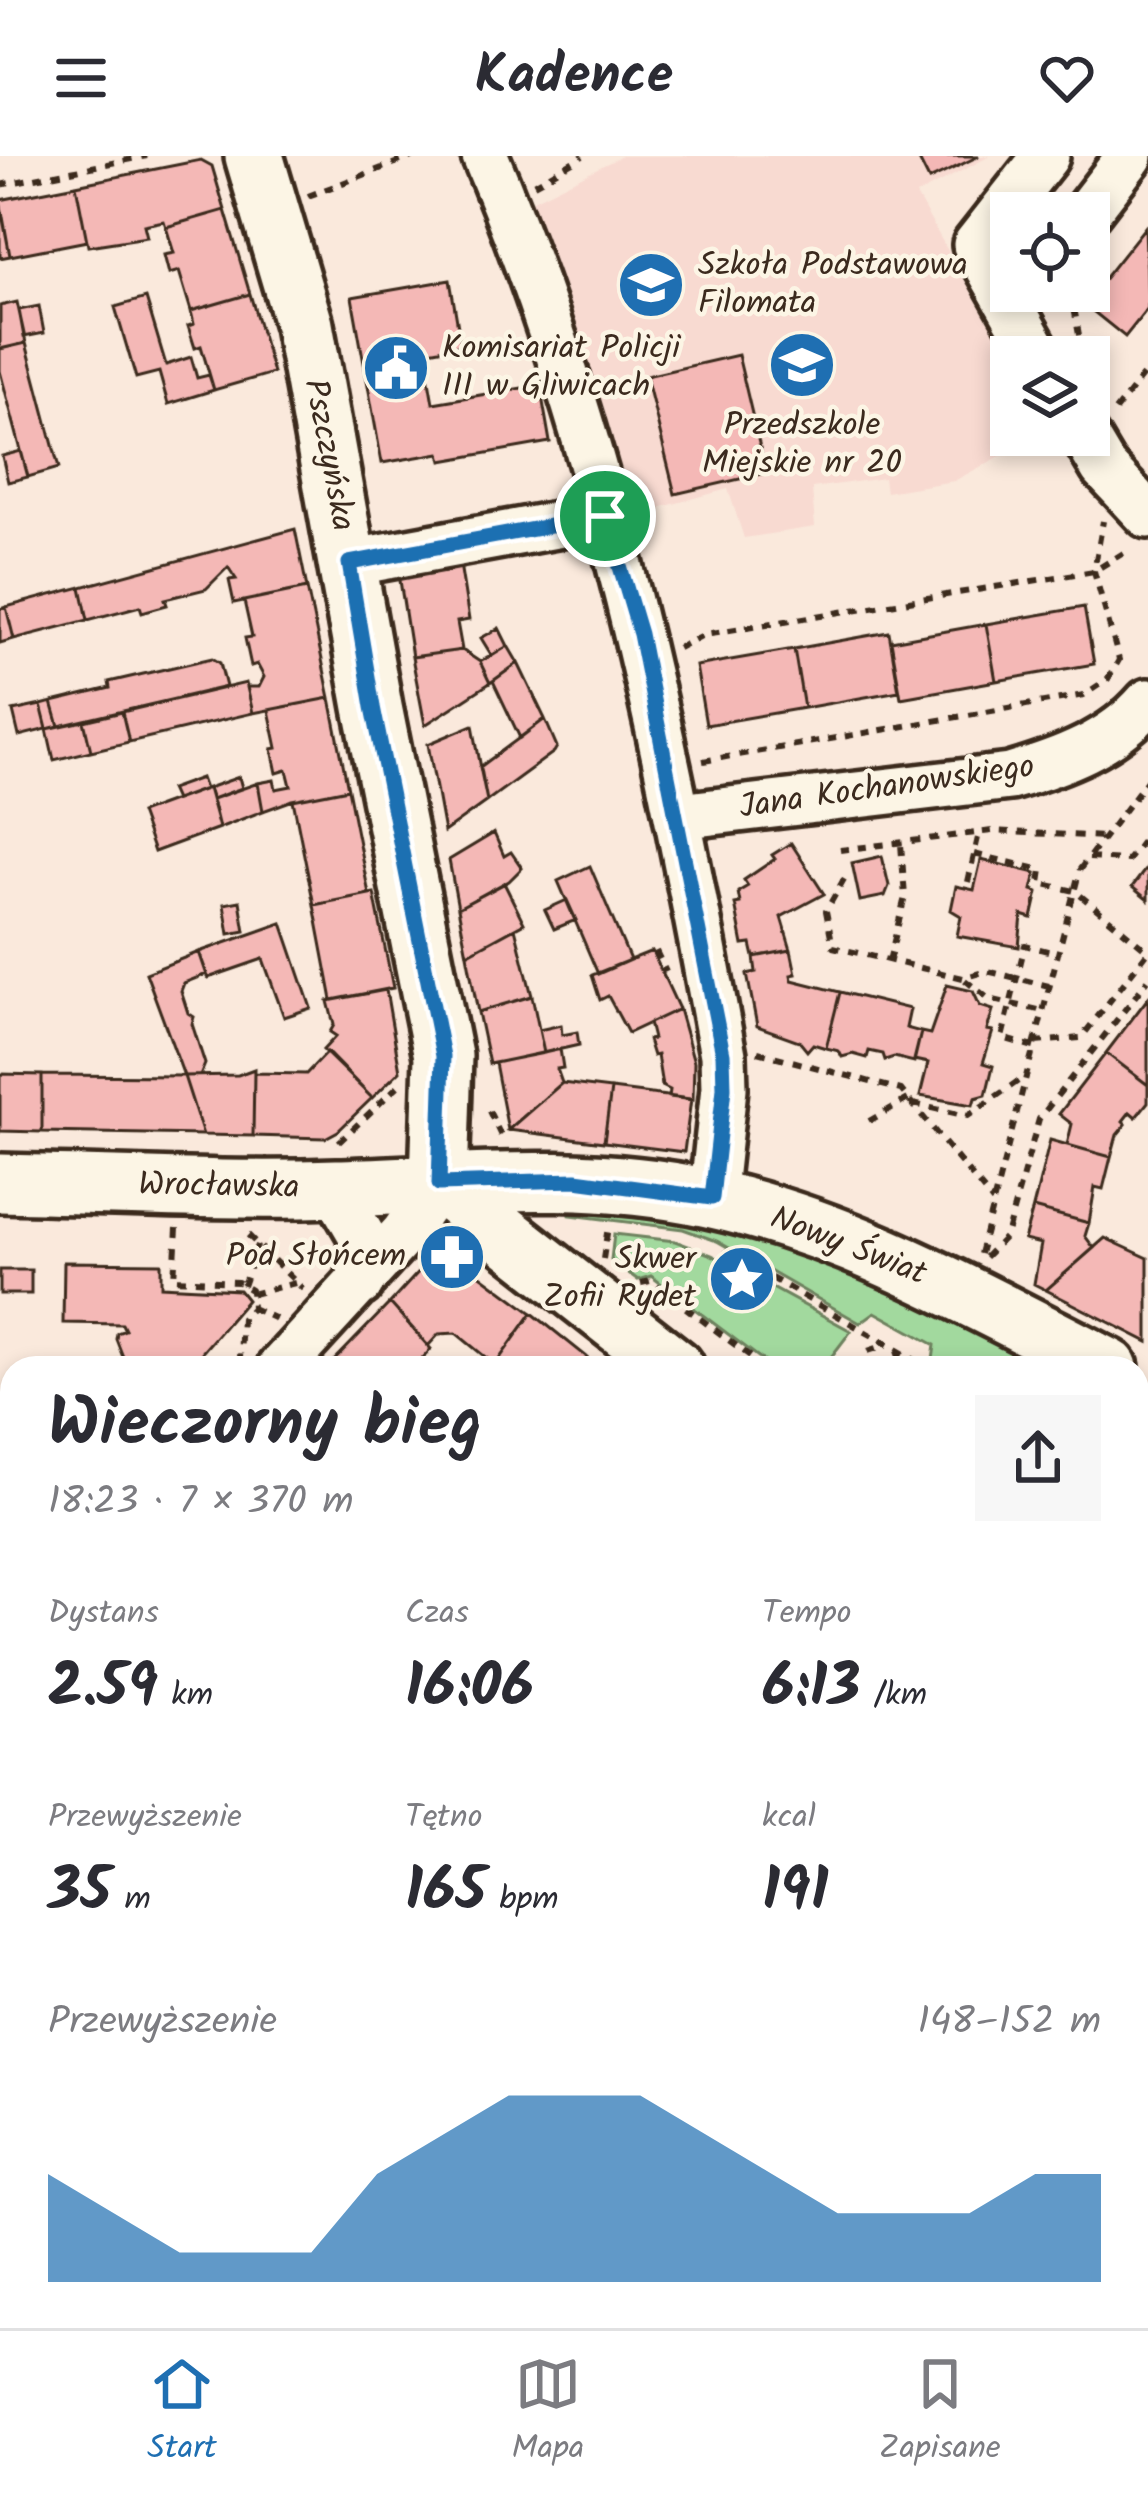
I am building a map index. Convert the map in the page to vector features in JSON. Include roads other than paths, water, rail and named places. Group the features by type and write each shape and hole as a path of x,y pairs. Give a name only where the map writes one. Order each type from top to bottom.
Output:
{"main road":[{"name":"Pszczyńska","path":"277,169 373,707 443,1056 439,1184"},
{"name":"Nowy Świat","path":"439,1184 576,1180 714,1223 862,1245 1084,1356"},
{"name":"Wrocławska","path":"0,1183 334,1188 439,1184"},
{"path":"439,1184 660,1356"}],"street":[{"path":"485,156 562,368 640,634 723,1054 714,1223"},
{"path":"1018,192 1046,156"},
{"path":"1102,192 1130,156"},
{"path":"990,227 976,245 990,263"},
{"path":"1096,456 1148,515"},
{"path":"349,563 605,516"},
{"name":"Jana Kochanowskiego","path":"679,816 1010,777 1105,740 1147,707"},
{"path":"282,1346 360,1283 439,1184"},
{"path":"334,1188 362,1236 360,1283"}],"place":[{"name":"Szkoła Podstawowa Filomata","path":"651,285"},
{"name":"Przedszkole Miejskie nr 20","path":"802,365"},
{"name":"Komisariat Policji III w Gliwicach","path":"396,368"},
{"name":"Pod Słońcem","path":"452,1257"},
{"name":"Skwer Zofii Rydet","path":"742,1279"}]}
